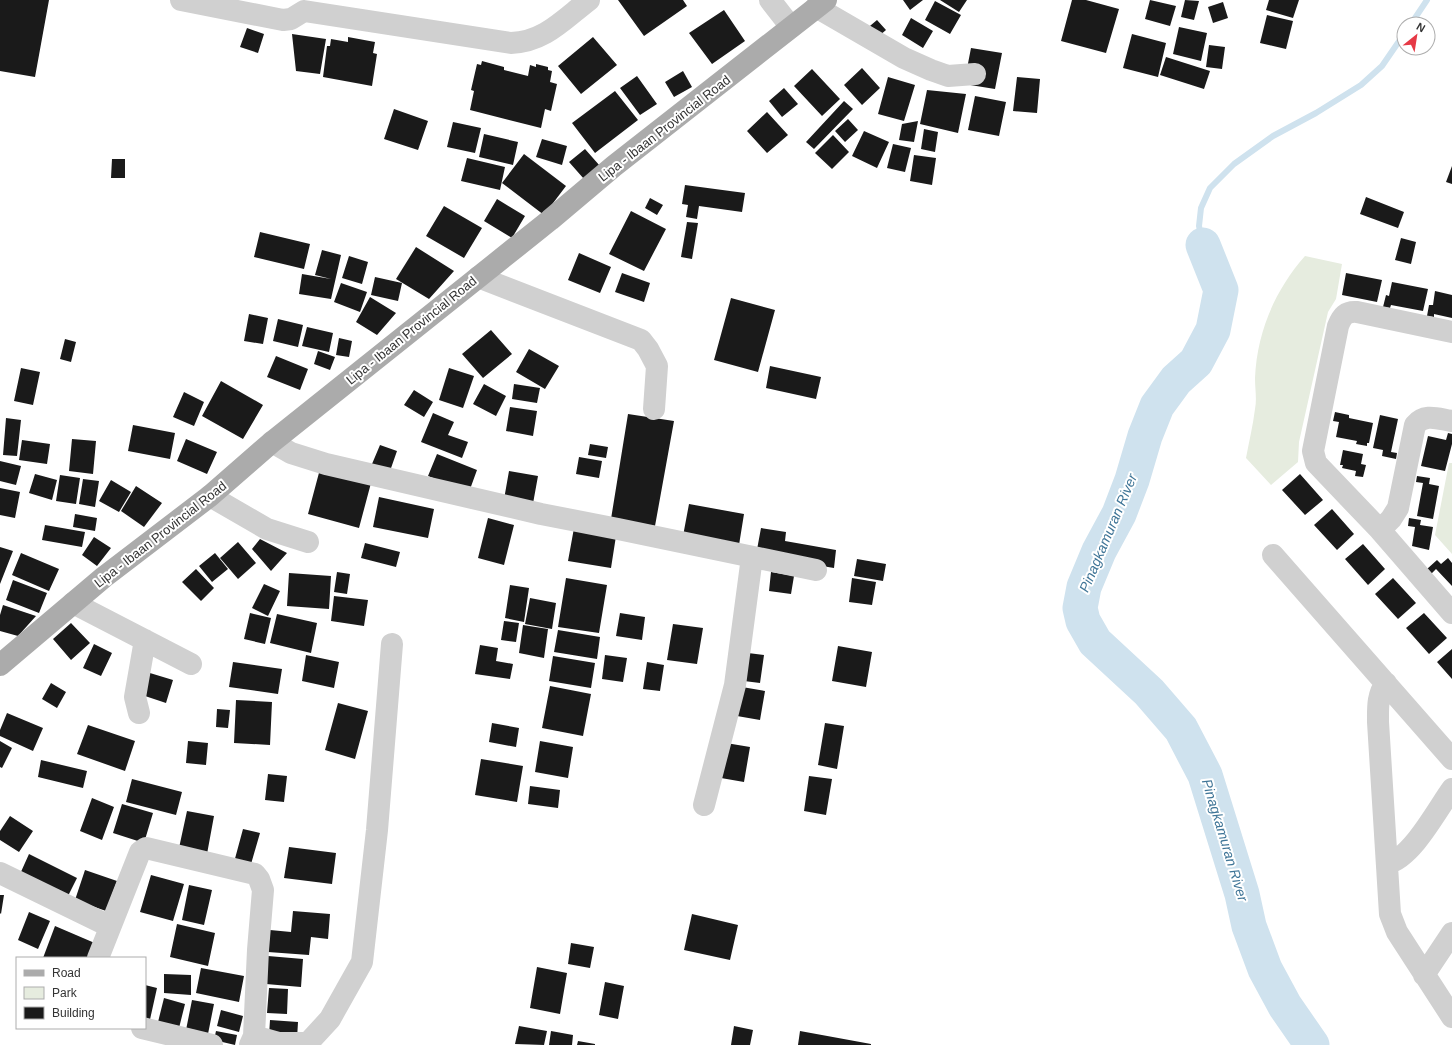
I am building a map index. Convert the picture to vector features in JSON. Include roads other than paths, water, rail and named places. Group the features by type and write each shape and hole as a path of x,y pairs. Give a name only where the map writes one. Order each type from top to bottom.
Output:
{"main road":[{"name":"Lipa - Ibaan Provincial Road","path":"0,665 73,603 210,496 272,442 821,4"}],"street":[{"path":"181,0 283,20 291,19 305,6 500,42 520,43 543,36 589,0"},
{"path":"770,0 791,28"},
{"path":"821,4 904,58 948,76 975,74"},
{"path":"478,277 641,340 648,349 657,366 654,409"},
{"path":"1452,332 1357,312 1350,311 1345,314 1338,326 1313,445 1314,457 1321,468 1380,530 1452,613"},
{"path":"1380,530 1391,519 1398,508 1414,425 1424,418 1430,417 1452,422"},
{"path":"272,442 291,453 326,464 541,514 816,570"},
{"path":"210,496 267,529 308,542"},
{"path":"1273,554 1452,759"},
{"path":"704,805 735,685 752,556"},
{"path":"73,603 191,664"},
{"path":"139,713 136,696 145,640"},
{"path":"98,957 140,852 146,848 255,874 259,879 263,890 252,1040 279,1043 308,1043 330,1019 362,962 377,830 392,644"},
{"path":"1386,683 1380,694 1378,702 1378,722 1388,862 1390,914 1392,923 1452,1017"},
{"path":"1388,862 1398,859 1409,849 1452,789"},
{"path":"0,872 110,926"},
{"path":"1424,975 1452,933"},
{"path":"146,1029 212,1045"}],"waterway":[{"path":"1416,16 1427,0"},
{"path":"1203,245 1199,226 1201,208 1210,188 1234,164 1273,136 1316,113 1361,85 1382,66 1396,46"},
{"name":"Pinagkamuran River","path":"1203,245 1221,290 1213,330 1196,362 1176,380 1157,406 1145,436 1132,480 1119,514 1099,551 1084,587 1080,608 1083,621 1095,642 1149,692 1181,729 1205,775 1242,894 1249,926 1265,969 1285,1006 1312,1045"}]}
